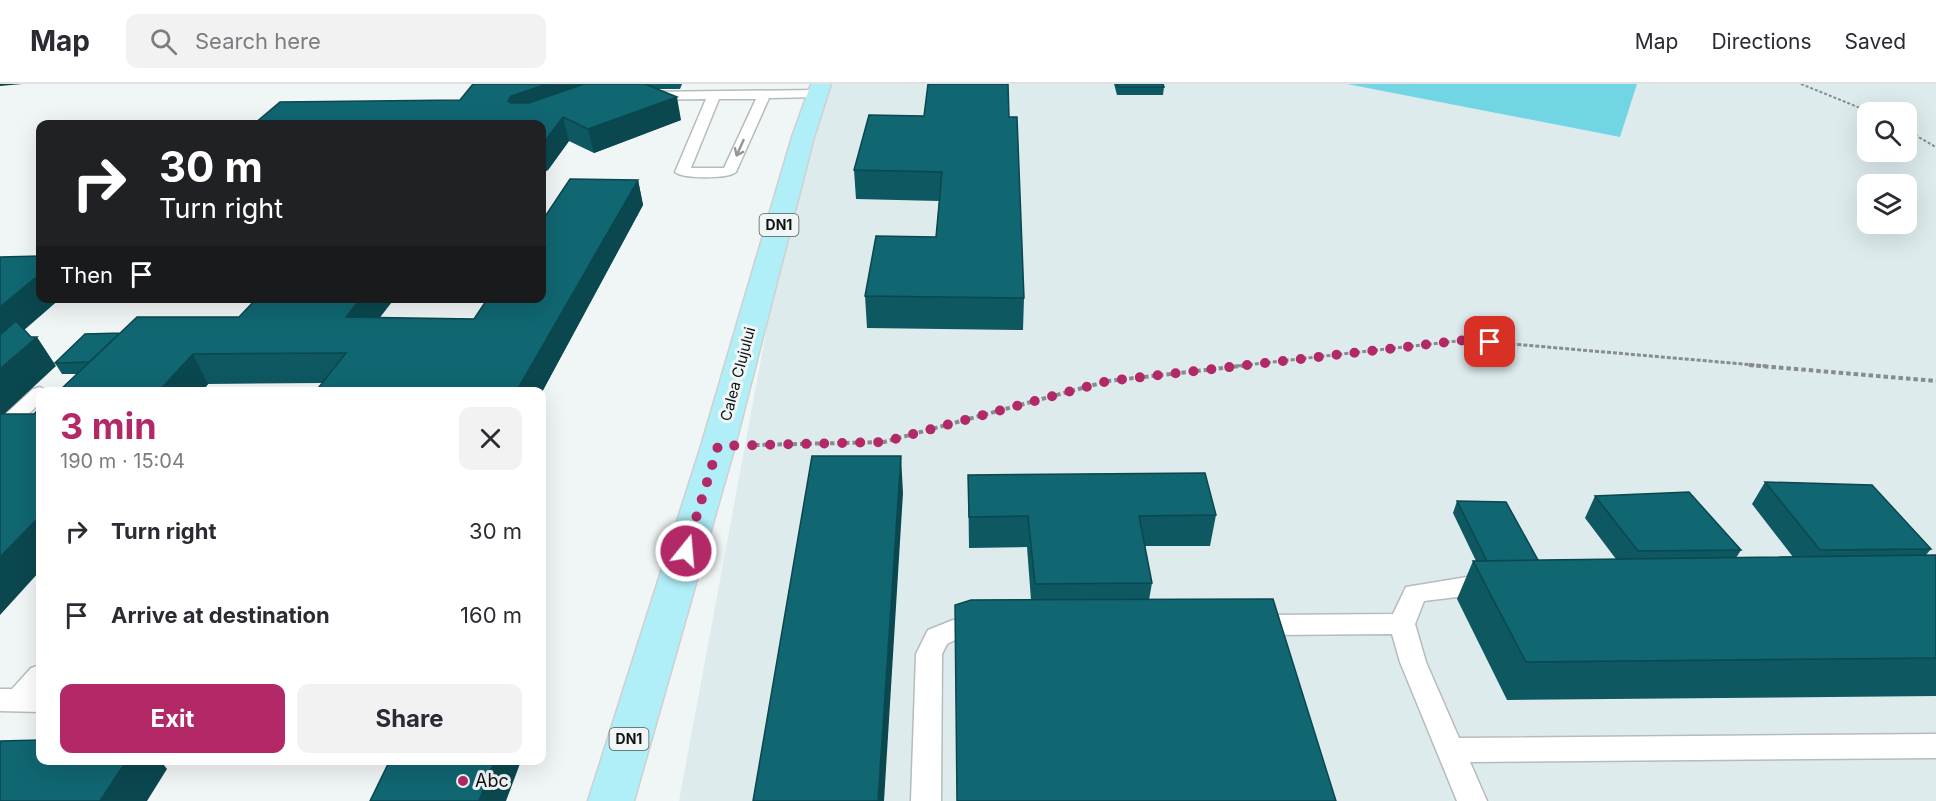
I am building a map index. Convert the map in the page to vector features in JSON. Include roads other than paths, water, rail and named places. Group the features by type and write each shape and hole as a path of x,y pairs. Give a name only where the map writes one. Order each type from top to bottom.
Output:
{"main road":[{"name":"Calea Clujului","path":"611,801 718,446 803,137 819,89"}],"lane":[{"path":"634,96 764,95 819,89"},
{"path":"714,95 682,172 729,172 764,95"},
{"path":"0,430 36,396"},
{"path":"1472,801 1413,662 1402,624 1414,593 1467,586 1514,586"},
{"path":"1234,625 1402,624"},
{"path":"926,801 929,654 937,637 953,630 971,626 1007,626"},
{"path":"20,700 36,681"},
{"path":"1450,750 1936,746"}],"place":[{"name":"Abc","path":"463,781"}]}
